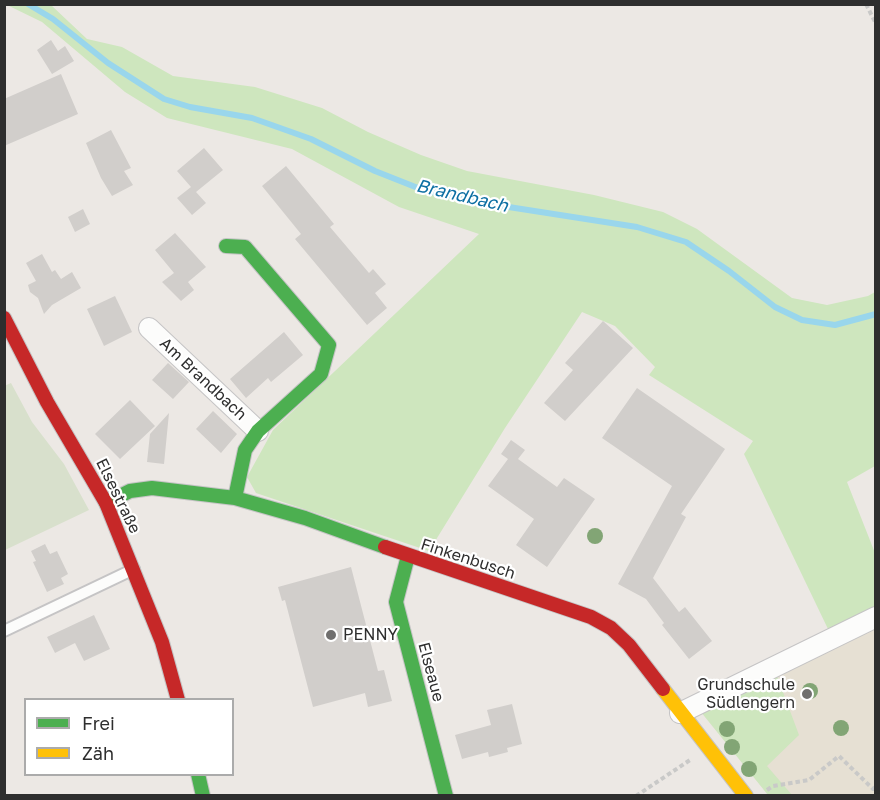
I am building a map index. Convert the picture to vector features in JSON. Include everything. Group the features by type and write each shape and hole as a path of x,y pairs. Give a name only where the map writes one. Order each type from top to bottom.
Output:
{"street":[{"name":"Am Brandbach","path":"226,246 246,247 329,345 321,374 258,431 245,450 235,498"},
{"name":"Elsestraße","path":"4,318 46,402 106,503 135,569 162,642 178,698"},
{"name":"Am Brandbach","path":"149,328 258,431"},
{"name":"Finkenbusch","path":"106,503 130,491 152,488 235,498 305,518 408,556 591,617 611,628 629,645 708,748 753,794"},
{"name":"Elseaue","path":"408,556 396,602 446,795"},
{"path":"680,713 876,617"},
{"path":"198,776 203,795"}],"lane":[{"path":"4,631 135,569"}],"path":[{"path":"866,4 876,24"},
{"path":"636,795 708,748"},
{"path":"753,794 773,786 809,780 839,756 873,789 876,786"}],"shaded area":[{"name":"Grundschule Südlengern","path":"875,628 875,795 768,795 701,712"}],"green space":[{"path":"5,4 51,5 87,39 122,47 173,76 255,87 322,108 368,132 421,155 467,171 594,195 663,212 697,229 792,298 827,305 868,296 875,292 875,466 847,482 875,553 875,608 828,629 744,454 753,441 649,375 655,367 615,326 582,312 505,428 429,551 256,493 247,477 273,430 479,234 399,207 292,149 167,118 125,92 42,22"},
{"path":"11,383 32,422 64,464 89,510 5,550 4,386"},
{"path":"777,676 799,735 767,766 792,795 768,795 701,712"}],"building":[{"path":"51,40 58,51 65,46 74,61 52,74 37,50"},
{"path":"61,74 78,114 4,146 4,99"},
{"path":"111,130 131,168 124,171 133,185 112,196 101,178 86,143"},
{"path":"204,148 223,170 196,192 206,203 192,215 177,198 191,187 177,171"},
{"path":"286,166 334,224 330,227 369,273 373,269 386,284 375,293 387,308 367,325 295,239 301,234 262,186"},
{"path":"83,209 90,224 75,232 68,217"},
{"path":"175,233 206,267 188,282 194,290 181,301 162,282 174,273 155,250"},
{"path":"42,254 52,272 55,270 61,279 72,272 81,288 52,305 44,314 38,298 30,292 28,285 36,281 26,263"},
{"path":"115,296 132,332 104,346 87,309"},
{"path":"603,321 633,348 565,421 544,403 573,370 565,363"},
{"path":"284,332 303,355 271,382 268,378 246,398 230,379"},
{"path":"168,363 189,382 173,399 152,380"},
{"path":"637,388 725,449 681,514 686,517 653,578 679,612 685,607 712,641 689,659 662,625 664,623 646,599 618,584 672,486 602,438"},
{"path":"130,400 155,426 120,459 95,434"},
{"path":"213,411 237,434 221,453 196,429"},
{"path":"169,413 164,464 147,462 150,434"},
{"path":"511,440 525,450 518,459 557,487 564,478 595,499 547,567 516,545 534,519 488,486 508,459 501,454"},
{"path":"45,544 50,554 57,551 68,574 61,578 64,584 47,592 33,562 36,561 31,551"},
{"name":"PENNY","path":"351,567 378,671 384,670 392,701 368,707 365,693 313,707 285,600 282,601 278,587"},
{"path":"94,615 110,649 84,661 75,643 55,653 47,637"},
{"path":"512,704 522,744 507,748 508,752 489,757 488,752 462,759 455,735 491,725 487,710"}],"waterway":[{"name":"Brandbach","path":"28,4 53,19 108,63 164,99 190,107 252,118 311,139 375,171 423,190 483,203 637,227 686,242 729,271 775,307 802,320 835,325 876,314"}],"traffic: fast":[{"path":"226,246 245,247 329,345 321,374 258,431 245,450 235,498"},
{"path":"106,503 130,491 152,488 235,498 305,518 385,547"},
{"path":"408,556 396,602 446,796"},
{"path":"198,776 203,796"}],"traffic: slow":[{"path":"663,689 746,796"}],"traffic: jam":[{"path":"4,318 47,402 106,503 162,642 177,698"},
{"path":"385,547 591,617 611,628 629,645 663,689"}],"place":[{"name":"PENNY","path":"331,635"},
{"name":"Grundschule Südlengern","path":"807,694"}]}
